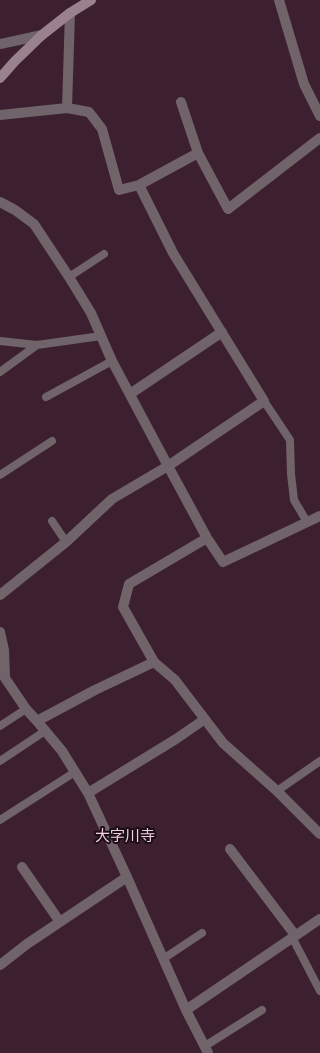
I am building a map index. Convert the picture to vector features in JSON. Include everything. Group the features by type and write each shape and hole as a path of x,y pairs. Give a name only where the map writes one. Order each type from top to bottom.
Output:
{"main road":[{"path":"0,78 42,35 70,13 91,0"}],"street":[{"path":"280,0 304,84 318,106 320,116"},
{"path":"67,108 70,13"},
{"path":"0,44 42,35"},
{"path":"181,102 198,153 228,209 320,138"},
{"path":"0,115 67,108 89,112 102,129 119,190 139,185 198,153"},
{"path":"0,595 66,542 112,499 168,466 264,400 174,253 139,185"},
{"path":"0,202 15,210 34,224 69,277 91,313 112,361 168,466 207,538 223,562 320,516"},
{"path":"130,394 222,332"},
{"path":"207,538 129,584 123,607 154,662 175,680 229,749 318,829"},
{"path":"0,632 4,650 4,678 26,709 62,751 88,793 186,1010 206,1050"},
{"path":"37,721 95,690 154,662"},
{"path":"88,793 176,739 205,719"},
{"path":"230,849 293,936"},
{"path":"22,867 60,922"},
{"path":"0,965 27,944 127,877"},
{"path":"186,1010 320,919"}],"lane":[{"path":"69,277 104,254"},
{"path":"0,341 37,345 101,336"},
{"path":"0,372 37,345"},
{"path":"46,397 112,361"},
{"path":"264,400 290,440 291,474 294,500 307,522"},
{"path":"0,475 52,441"},
{"path":"52,521 66,542"},
{"path":"0,726 26,709"},
{"path":"0,761 45,731"},
{"path":"277,791 320,761"},
{"path":"0,820 75,772"},
{"path":"163,959 202,933"},
{"path":"293,936 320,991"},
{"path":"206,1050 262,1010"}],"district":[{"name":"大字川寺","path":"125,837"}]}
